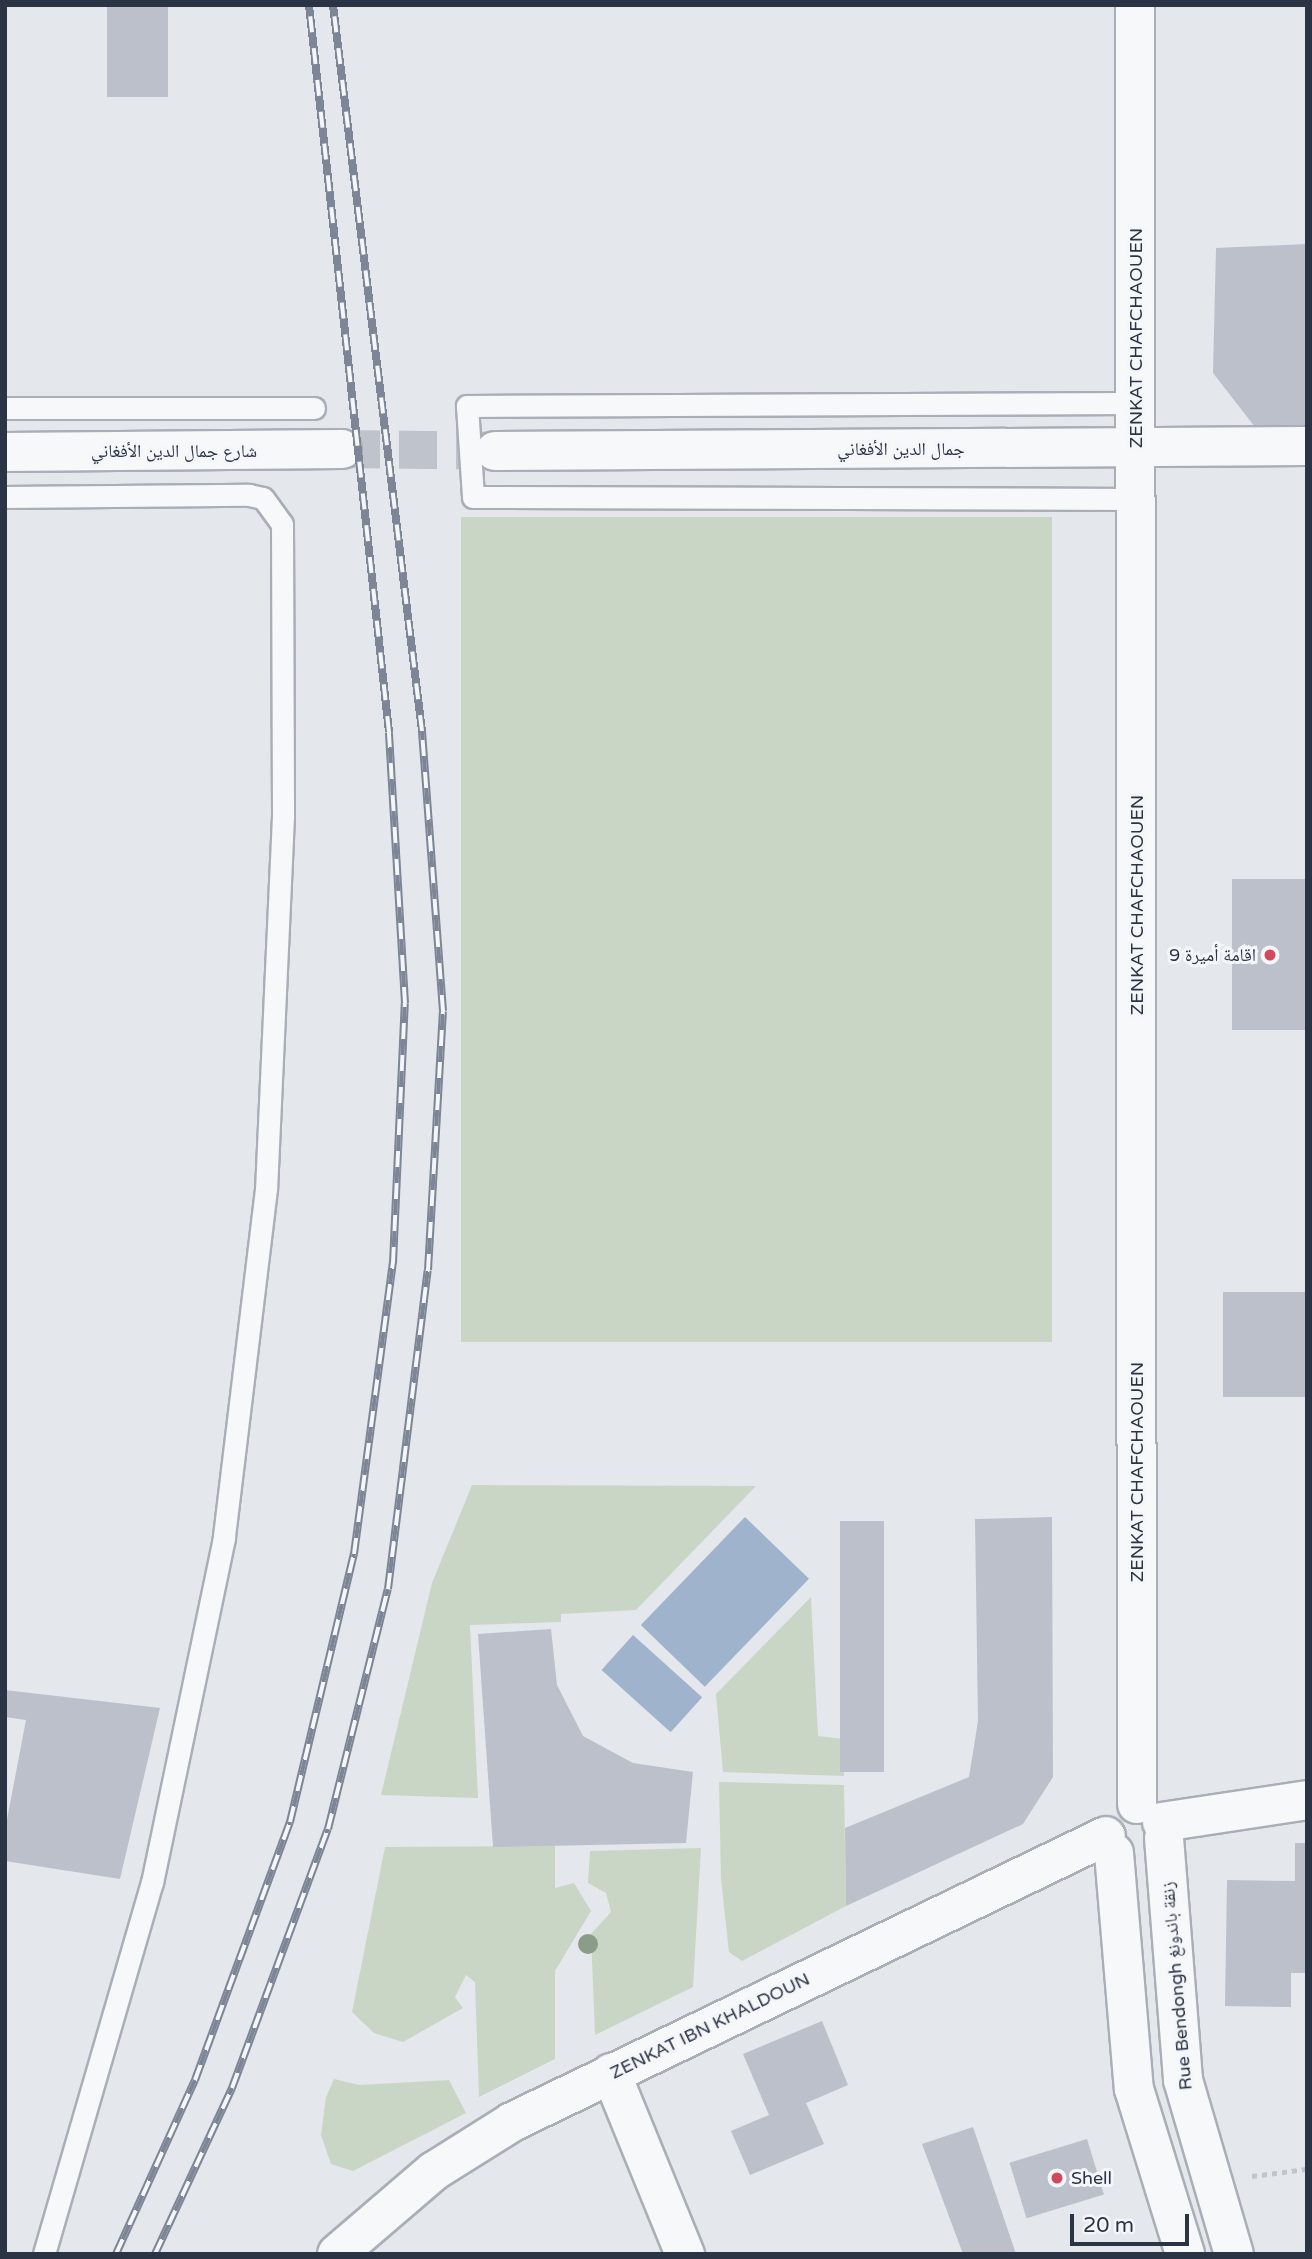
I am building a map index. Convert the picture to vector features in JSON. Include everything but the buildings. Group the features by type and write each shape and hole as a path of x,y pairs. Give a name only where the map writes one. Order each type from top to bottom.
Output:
{"street":[{"name":"ZENKAT CHAFCHAOUEN","path":"1135,5 1136,448 1154,1821"},
{"name":"جمال الدين الأفغاني","path":"495,451 1307,446"},
{"name":"شارع جمال الدين الأفغاني","path":"5,452 342,449"},
{"name":"ZENKAT IBN KHALDOUN","path":"337,2254 434,2171 512,2122 611,2073 1110,1845 1112,1817 1154,1821 1307,1800"},
{"path":"1110,1845 1139,1863 1156,1854 1154,1821"},
{"name":"Rue Bendongh زنقة باندونغ","path":"1154,1821 1183,2080 1209,2182 1234,2254"},
{"path":"1110,1845 1133,2089 1185,2254"},
{"path":"611,2073 685,2254"}],"lane":[{"path":"1136,403 467,406 473,497 1138,499"},
{"path":"5,408 314,408"},
{"path":"5,496 248,495 263,498 282,524 283,816 266,1189 224,1538 152,1882 44,2254"}],"path":[{"path":"1209,2182 1307,2169"}],"green space":[{"path":"461,517 1052,517 1052,1342 461,1342"},
{"path":"472,1485 756,1486 636,1610 561,1614 561,1622 470,1625 478,1798 381,1795 432,1583"},
{"path":"811,1597 818,1736 844,1739 844,1776 723,1772 716,1694"},
{"path":"719,1782 844,1785 846,1906 742,1961 729,1952 721,1879"},
{"path":"555,1846 555,1888 574,1883 591,1911 555,1971 555,2059 479,2097 475,1982 466,1975 455,1997 463,2008 403,2042 374,2033 352,2012 385,1847"},
{"path":"701,1848 693,1987 595,2035 591,1934 611,1912 606,1893 588,1883 590,1851"},
{"path":"334,2079 359,2085 449,2080 466,2113 353,2171 331,2164 321,2135 326,2097"}],"water":[{"path":"745,1517 809,1579 705,1687 641,1625"},
{"path":"633,1635 702,1697 671,1732 602,1670"}],"tunnel":[{"path":"342,449 495,451"}],"railway":[{"path":"116,2254 195,2080 290,1822 354,1554 393,1263 405,1003 389,732 309,5"},
{"path":"155,2254 232,2088 328,1829 388,1589 428,1270 443,1011 422,731 333,5"}],"place":[{"name":"اقامة أميرة 9","path":"1270,955"},
{"name":"Shell","path":"1057,2178"}]}
